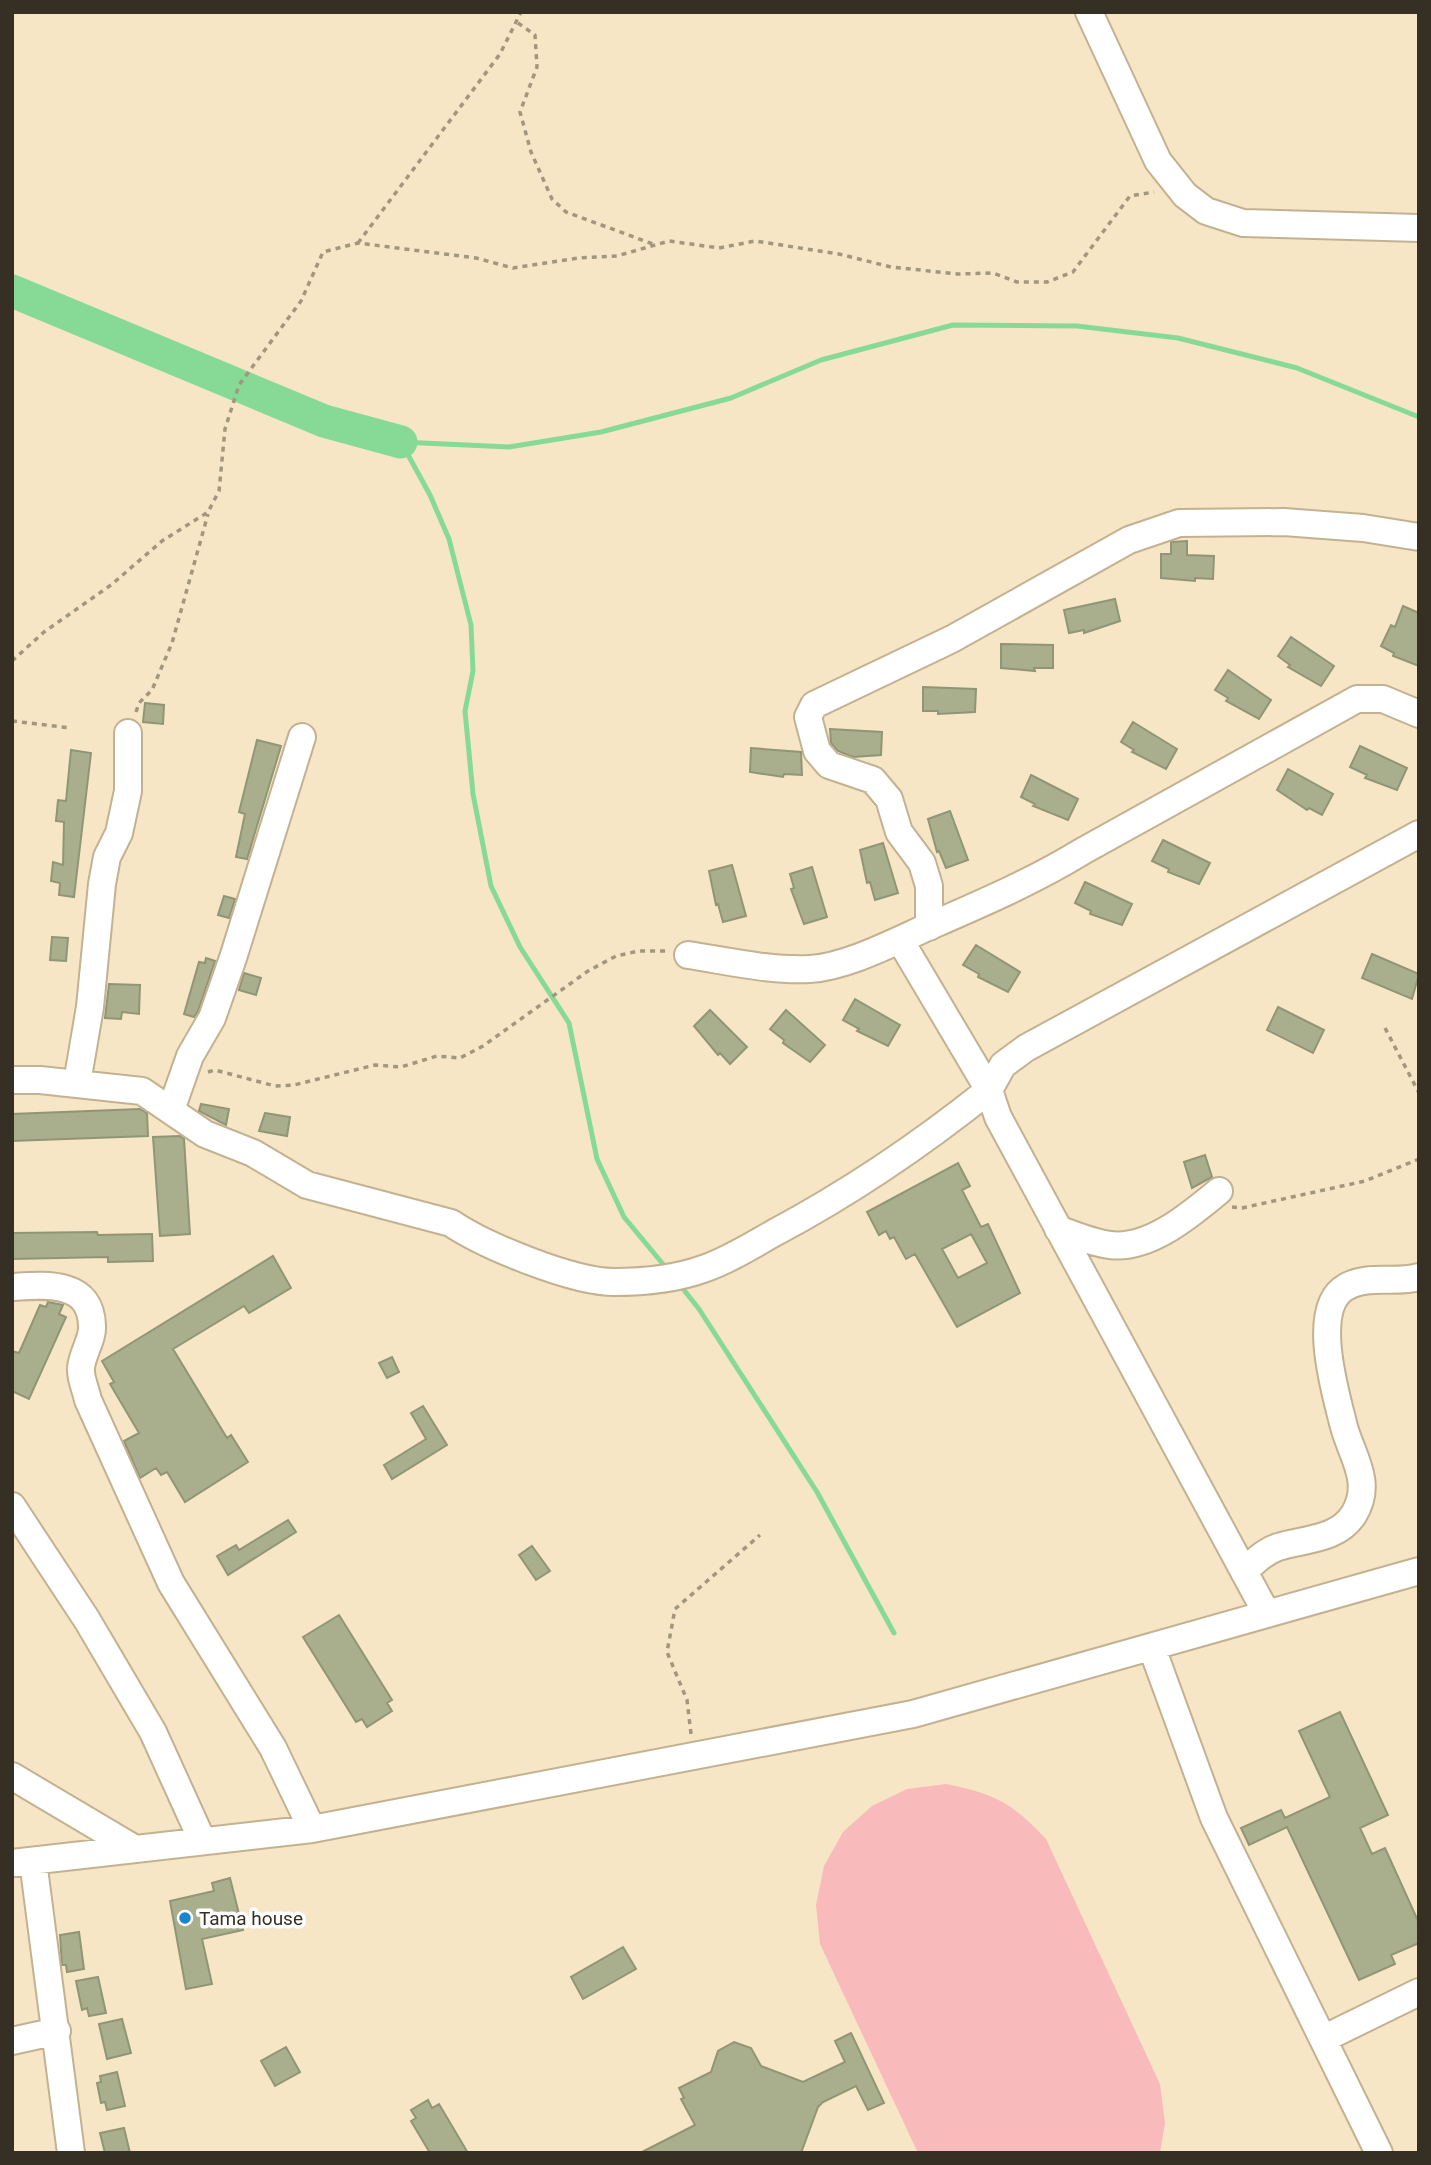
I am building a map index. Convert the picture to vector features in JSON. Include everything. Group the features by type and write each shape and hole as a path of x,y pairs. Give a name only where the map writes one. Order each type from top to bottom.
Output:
{"street":[{"path":"1089,12 1146,139 1172,181 1206,211 1243,223 1419,228"},
{"path":"929,927 929,886 919,856 900,832 883,788 873,780 829,765 817,751 808,717 814,705 952,639 1129,540 1179,523 1283,522 1363,528 1419,537"},
{"path":"688,955 779,969 813,969 900,940 1041,878 1083,851 1357,699 1383,699 1419,714"},
{"path":"77,1083 90,1007 102,884 107,857 119,833 128,791 128,733"},
{"path":"175,1098 190,1056 212,1018 302,737"},
{"path":"12,1080 77,1083 175,1098 205,1134 253,1153 307,1185 451,1223 471,1237 507,1253 610,1282 673,1276 703,1269 734,1255 827,1205 913,1151 989,1090 1003,1065 1026,1048 1419,834"},
{"path":"900,940 989,1090 998,1117 1267,1614"},
{"path":"1058,1229 1107,1245 1127,1246 1141,1242 1210,1198"},
{"path":"1244,1572 1259,1556 1278,1547 1315,1539 1337,1530 1353,1515 1362,1496 1361,1471 1343,1425 1326,1320 1332,1301 1344,1288 1358,1282 1407,1281 1419,1277"},
{"path":"12,1287 62,1286 79,1293 90,1310 93,1328 81,1369 88,1400 127,1492 172,1583 273,1748 312,1829"},
{"path":"12,1506 87,1620 153,1732 202,1840"},
{"path":"71,2153 57,2031 22,1862 312,1829 913,1714 1419,1571"},
{"path":"1152,1648 1213,1818 1379,2153"},
{"path":"12,1776 135,1849"},
{"path":"1322,2039 1419,1992"},
{"path":"12,2041 57,2031"}],"path":[{"path":"358,243 500,54 518,23 521,12"},
{"path":"518,23 534,35 537,67 520,112 522,126 551,199 566,212 653,244"},
{"path":"128,733 139,703 152,690 172,643 208,512 219,491 225,429 239,385 300,301 323,252 358,243 476,258 513,268 579,258 617,256 669,241 719,248 755,241 839,254 891,267 958,274 993,272 1017,282 1047,282 1073,272 1130,196 1160,190 1185,195"},
{"path":"12,661 44,632 111,585 162,541 208,512"},
{"path":"12,720 71,728"},
{"path":"175,1098 215,1070 275,1086 294,1085 374,1065 401,1067 437,1056 460,1058 483,1046 588,971 616,956 639,951 688,955"},
{"path":"1385,1028 1419,1093"},
{"path":"1210,1198 1242,1208 1365,1181 1419,1159"},
{"path":"693,1754 687,1700 667,1652 675,1609 760,1535"}],"shaded area":[{"path":"946,1784 1001,1801 1046,1839 1160,2084 1165,2123 1160,2153 918,2153 820,1944 816,1905 824,1866 843,1832 872,1806 907,1789"}],"building":[{"path":"1187,541 1187,555 1214,556 1213,579 1195,578 1195,581 1161,578 1161,554 1171,554 1171,542"},
{"path":"1115,599 1120,621 1084,633 1084,630 1069,633 1064,610"},
{"path":"1403,606 1419,613 1419,666 1393,656 1394,653 1381,646 1391,625 1395,627"},
{"path":"1291,637 1334,666 1321,686 1288,667 1290,665 1278,656"},
{"path":"1001,644 1053,645 1053,668 1034,668 1035,671 1001,668"},
{"path":"1228,670 1271,700 1259,719 1226,701 1228,698 1215,690"},
{"path":"923,687 976,689 975,712 938,714 938,711 923,711"},
{"path":"145,703 164,705 163,724 143,722"},
{"path":"1133,722 1177,749 1166,769 1132,752 1134,750 1121,742"},
{"path":"830,729 882,732 881,755 853,757 838,751 831,743"},
{"path":"257,740 281,746 247,859 236,857 245,814 239,812"},
{"path":"1360,746 1407,768 1397,790 1365,778 1367,775 1350,767"},
{"path":"751,748 801,752 802,775 784,774 783,777 750,772"},
{"path":"71,750 91,753 74,897 59,895 60,883 51,881 53,862 63,865 64,822 56,821 58,800 66,801"},
{"path":"1288,769 1333,794 1322,815 1309,808 1307,810 1277,790"},
{"path":"1031,775 1078,799 1068,820 1033,806 1035,804 1021,797"},
{"path":"950,811 968,860 946,868 939,851 937,852 928,819"},
{"path":"1163,840 1210,863 1199,884 1168,872 1169,869 1152,861"},
{"path":"883,843 898,893 875,900 870,882 867,883 860,850"},
{"path":"732,865 746,916 723,922 718,904 716,905 709,871"},
{"path":"812,867 827,917 804,924 791,889 794,888 790,874"},
{"path":"1085,882 1132,904 1122,925 1090,914 1091,911 1075,903"},
{"path":"224,896 235,899 229,918 218,915"},
{"path":"52,937 68,938 66,961 50,960"},
{"path":"976,945 1020,972 1008,992 978,977 979,974 963,965"},
{"path":"1372,954 1419,974 1412,999 1362,978"},
{"path":"206,958 215,961 194,1017 184,1014 199,962 205,963"},
{"path":"244,973 261,978 256,995 239,990"},
{"path":"109,984 140,985 139,1014 122,1012 121,1019 105,1018"},
{"path":"855,999 900,1025 888,1046 857,1031 859,1029 843,1020"},
{"path":"1278,1007 1324,1030 1313,1053 1267,1030"},
{"path":"710,1010 747,1047 730,1064 720,1053 718,1055 694,1026"},
{"path":"786,1010 825,1045 810,1062 783,1043 784,1040 770,1029"},
{"path":"201,1104 229,1109 226,1125 199,1111"},
{"path":"140,1109 147,1113 148,1136 12,1141 12,1114"},
{"path":"265,1113 290,1117 287,1136 259,1131"},
{"path":"180,1136 184,1139 190,1234 160,1236 153,1137"},
{"path":"1205,1155 1212,1177 1192,1188 1184,1162"},
{"path":"958,1163 970,1186 962,1190 981,1227 988,1224 1020,1293 957,1327 915,1254 906,1259 894,1237 890,1239 886,1231 879,1235 867,1212","holes":["971,1234 987,1263 958,1278 942,1249"]},
{"path":"97,1232 98,1235 152,1234 153,1261 108,1262 108,1257 12,1259 12,1233"},
{"path":"273,1256 291,1288 249,1313 244,1306 173,1349 227,1438 231,1435 248,1462 185,1502 167,1472 161,1475 156,1468 140,1478 124,1441 139,1433 110,1384 114,1382 102,1361"},
{"path":"48,1302 63,1305 59,1314 66,1317 29,1399 12,1391 12,1351 19,1353 40,1305 46,1307"},
{"path":"392,1357 399,1372 387,1378 379,1363"},
{"path":"423,1406 447,1445 392,1479 384,1465 426,1439 411,1413"},
{"path":"288,1520 296,1532 228,1575 217,1556 236,1545 239,1550"},
{"path":"532,1546 550,1571 536,1580 519,1555"},
{"path":"339,1615 392,1700 387,1703 392,1711 367,1727 362,1719 356,1722 303,1637"},
{"path":"1340,1712 1388,1815 1360,1828 1372,1854 1385,1848 1419,1923 1419,1943 1391,1955 1395,1964 1359,1980 1287,1827 1249,1845 1241,1828 1281,1810 1285,1818 1330,1797 1299,1731"},
{"path":"230,1878 243,1930 202,1939 212,1984 186,1989 170,1901 214,1891 212,1883"},
{"path":"79,1932 84,1969 67,1972 66,1965 62,1965 60,1935"},
{"path":"623,1947 636,1969 583,1999 571,1977"},
{"path":"98,1977 106,2013 89,2016 87,2008 82,2010 76,1981"},
{"path":"122,2019 131,2053 107,2059 99,2024"},
{"path":"851,2033 884,2103 868,2110 856,2086 823,2102 818,2107 801,2153 640,2153 695,2125 681,2099 684,2098 679,2088 711,2072 718,2051 734,2042 751,2048 761,2066 803,2082 845,2062 835,2041"},
{"path":"286,2047 300,2072 275,2086 261,2061"},
{"path":"117,2072 125,2106 107,2110 105,2102 101,2103 97,2083 101,2082 100,2076"},
{"path":"428,2100 432,2108 439,2104 468,2153 430,2153 411,2121 416,2118 411,2110"},
{"path":"124,2128 130,2153 105,2153 100,2133"}],"waterway":[{"path":"12,291 324,421 401,442"},
{"path":"401,442 509,447 601,432 731,398 821,360 953,325 1077,326 1178,338 1297,368 1419,417"},
{"path":"401,442 430,495 449,539 471,625 473,671 465,711 473,794 491,886 520,947 569,1023 597,1159 624,1217 667,1269"},
{"path":"680,1285 699,1309 817,1492 894,1633"}],"place":[{"name":"Tama house","path":"185,1918"}]}
